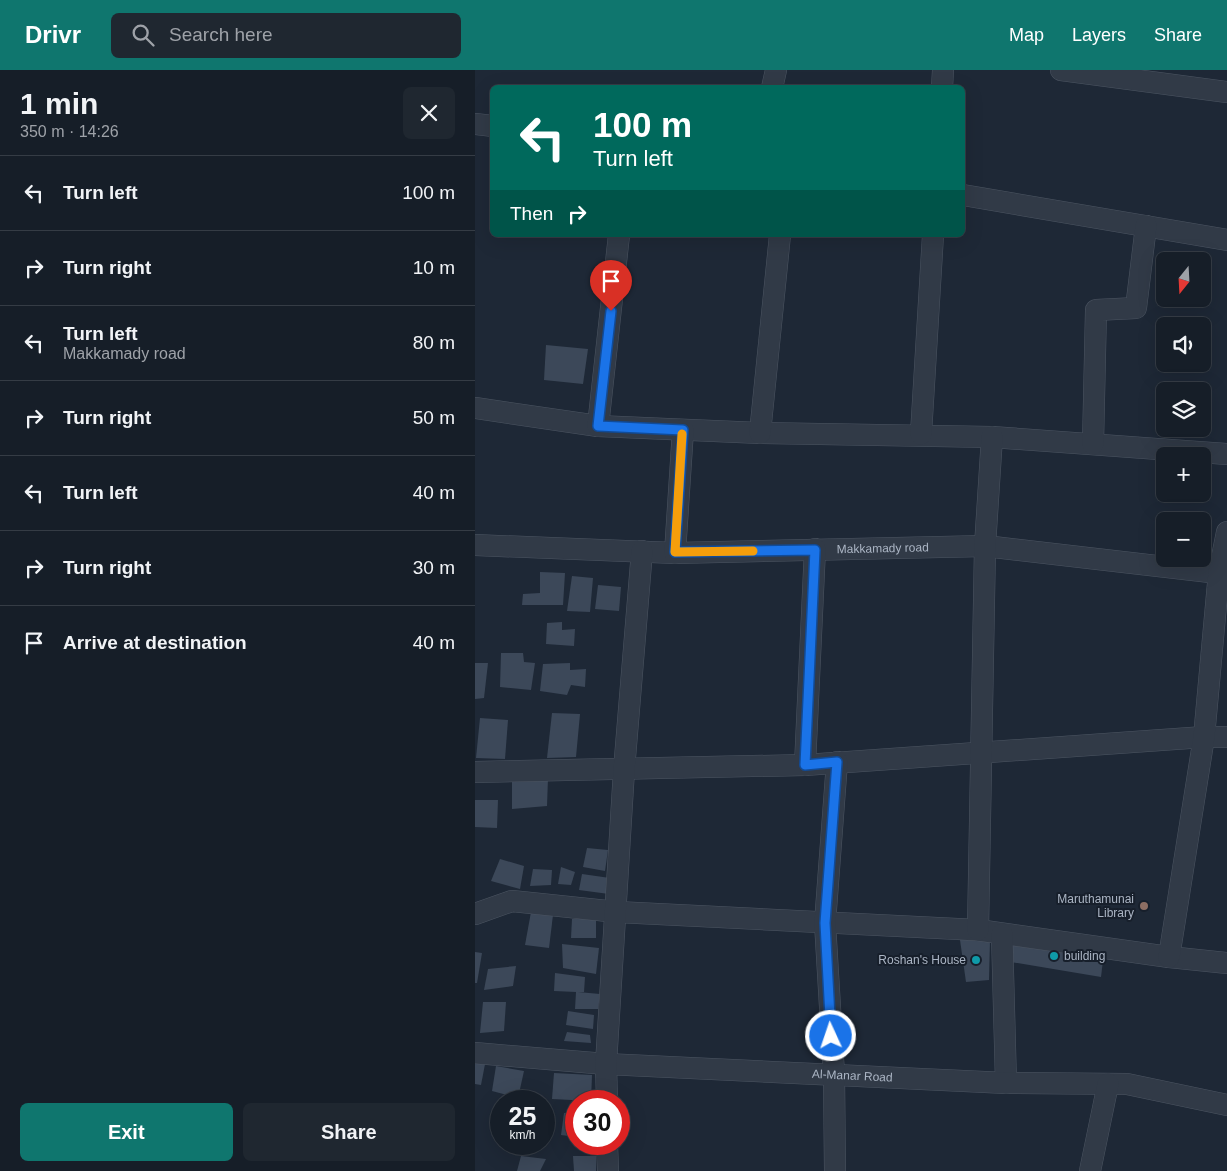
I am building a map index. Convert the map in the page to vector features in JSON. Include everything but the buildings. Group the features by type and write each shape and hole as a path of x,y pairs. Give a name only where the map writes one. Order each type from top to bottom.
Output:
{"street":[{"path":"773,85 776,70"},
{"path":"942,85 943,70"},
{"path":"1061,70 1227,92"},
{"path":"475,124 490,126"},
{"path":"965,195 1227,240"},
{"path":"1093,444 1096,310 1137,308 1146,226"},
{"path":"598,426 619,237"},
{"path":"760,433 780,237"},
{"path":"921,434 933,237"},
{"path":"475,408 598,426 760,433 921,434 992,437 1227,454"},
{"path":"675,552 683,430"},
{"path":"978,930 985,546 992,437"},
{"path":"1169,957 1204,737 1227,532"},
{"name":"Makkamady road","path":"475,544 675,552 985,546 1223,573"},
{"path":"805,765 815,550"},
{"path":"607,1090 606,1064 625,770 642,551"},
{"path":"475,772 805,765 1204,737 1227,737"},
{"path":"835,1171 834,1074 825,923 837,762"},
{"path":"475,914 511,901 617,912 978,930 1169,957 1227,963"},
{"path":"1002,934 1006,1083"},
{"name":"Al-Manar Road","path":"475,1053 606,1064 1006,1083 1127,1084 1227,1105"},
{"path":"1090,1171 1108,1084"},
{"path":"607,1155 607,1171"}],"slow traffic":[{"path":"682,434 675,552 753,551"}],"place":[{"name":"Maruthamunai Library","path":"1144,906"},
{"name":"building","path":"1054,956"},
{"name":"Roshan's House","path":"976,960"}],"route":[{"path":"611,311 598,426 683,430 675,552 815,550 805,765 837,762 825,923 831,1036"}]}
